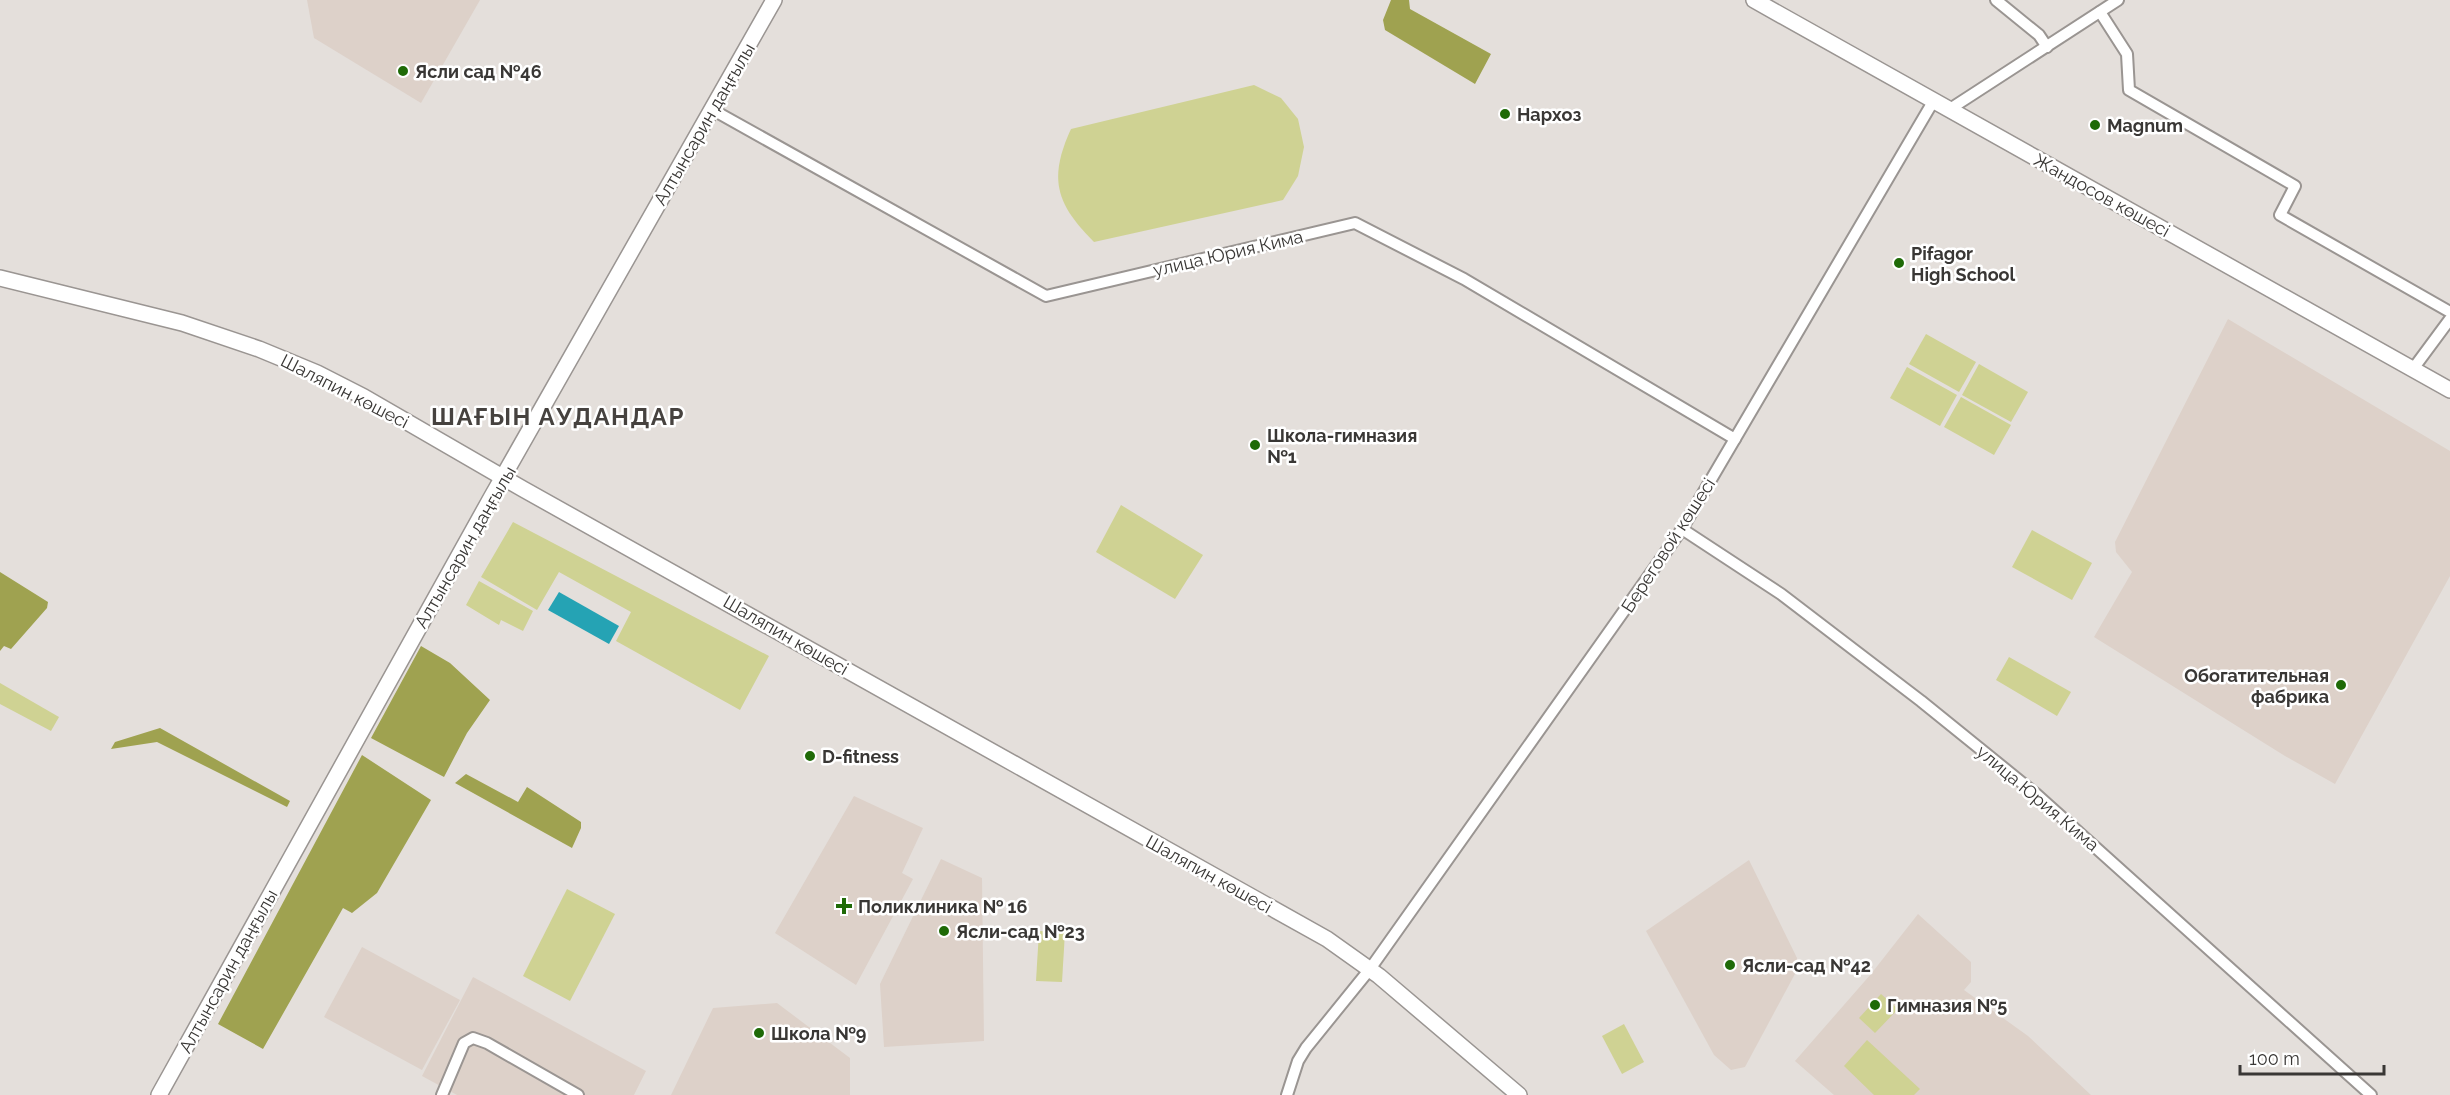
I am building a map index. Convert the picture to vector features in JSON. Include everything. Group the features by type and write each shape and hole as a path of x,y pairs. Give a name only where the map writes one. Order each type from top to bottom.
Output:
{"main road":[{"name":"Алтынсарин даңғылы","path":"159,1095 503,478 774,0"},
{"name":"Жандосов көшесі","path":"1754,0 2450,390"},
{"name":"Шаляпин көшесі","path":"0,278 151,314 259,349 317,373 364,397 503,478 1327,939 1370,969 1519,1095"}],"street":[{"path":"1996,0 2039,35 2047,47"},
{"path":"1950,109 2118,0"},
{"path":"2100,12 2127,54 2129,90 2295,186 2280,215 2450,312"},
{"name":"Береговой көшесі","path":"1287,1095 1298,1061 1306,1048 1370,969 1683,529 1934,100"},
{"name":"улица Юрия Кима","path":"713,110 1046,296 1355,223 1464,279 1735,439"},
{"path":"2413,369 2450,319"},
{"name":"улица Юрия Кима","path":"1683,529 1781,594 1921,701 2036,794 2371,1095"},
{"path":"442,1095 464,1043 473,1038 487,1043 578,1095"}],"shaded area":[{"name":"Ясли сад №46","path":"307,0 480,0 421,103 314,38"},
{"path":"2228,319 2450,451 2450,576 2335,784 2285,756 2094,637 2132,572 2116,552 2115,542"},
{"name":"Поликлиника № 16","path":"854,796 923,828 902,873 913,879 856,985 775,933"},
{"name":"Ясли-сад №23","path":"941,859 982,878 984,1041 884,1047 880,984"},
{"name":"Ясли-сад №42","path":"1749,860 1797,958 1796,972 1745,1067 1731,1070 1714,1055 1646,931"},
{"name":"Гимназия №5","path":"1918,914 1971,962 1971,982 1964,990 2028,1036 2091,1095 1834,1095 1795,1061 1871,974"},
{"path":"362,947 460,1000 422,1070 324,1017"},
{"path":"473,977 646,1071 634,1095 457,1095 422,1076"},
{"name":"Школа №9","path":"777,1003 850,1058 850,1095 671,1095 713,1008"}],"green space":[{"path":"1391,0 1409,0 1410,9 1491,54 1475,84 1385,30 1383,20"},
{"path":"1254,85 1281,98 1298,119 1304,147 1298,176 1283,200 1094,242 1071,215 1064,203 1058,177 1064,147 1071,129"},
{"path":"1926,334 1976,362 1959,392 1909,364"},
{"path":"1979,364 2028,392 2011,422 1962,395"},
{"path":"1907,367 1957,395 1940,426 1890,398"},
{"path":"1961,397 2011,425 1994,455 1944,427"},
{"path":"1121,505 1203,555 1175,599 1096,552"},
{"path":"513,522 769,656 740,710 616,641 631,612 559,572 537,610 481,577"},
{"path":"2032,530 2092,563 2072,600 2012,567"},
{"path":"0,572 48,602 47,608 11,649 4,646 0,651"},
{"path":"479,581 533,611 523,631 501,620 499,625 466,605"},
{"path":"421,646 450,663 490,700 467,733 444,777 371,738"},
{"path":"2009,657 2071,692 2057,716 1996,680"},
{"path":"0,683 59,717 51,731 0,704"},
{"path":"160,728 290,801 287,807 157,742 111,749 115,742"},
{"path":"362,755 431,800 377,893 352,913 343,908 263,1049 218,1024"},
{"path":"466,774 518,802 527,787 581,822 581,828 572,848 455,783"},
{"path":"567,889 615,914 570,1001 523,976"},
{"path":"1039,931 1065,932 1062,982 1036,981"},
{"path":"1881,994 1898,1009 1875,1033 1859,1018"},
{"path":"1624,1024 1644,1062 1622,1074 1602,1036"},
{"path":"1867,1040 1920,1089 1914,1095 1874,1095 1844,1066"}],"water":[{"path":"559,592 619,626 609,644 548,610"}],"place":[{"name":"Ясли сад №46","path":"403,71"},
{"name":"Нархоз","path":"1505,114"},
{"name":"Magnum","path":"2095,125"},
{"name":"Pifagor High School","path":"1899,263"},
{"name":"Школа-гимназия №1","path":"1255,445"},
{"name":"Обогатительная фабрика","path":"2341,685"},
{"name":"D-fitness","path":"810,756"},
{"name":"Поликлиника № 16","path":"844,906"},
{"name":"Ясли-сад №23","path":"944,931"},
{"name":"Ясли-сад №42","path":"1730,965"},
{"name":"Гимназия №5","path":"1875,1005"},
{"name":"Школа №9","path":"759,1033"}],"district":[{"name":"ШАҒЫН АУДАНДАР","path":"558,416"}]}
